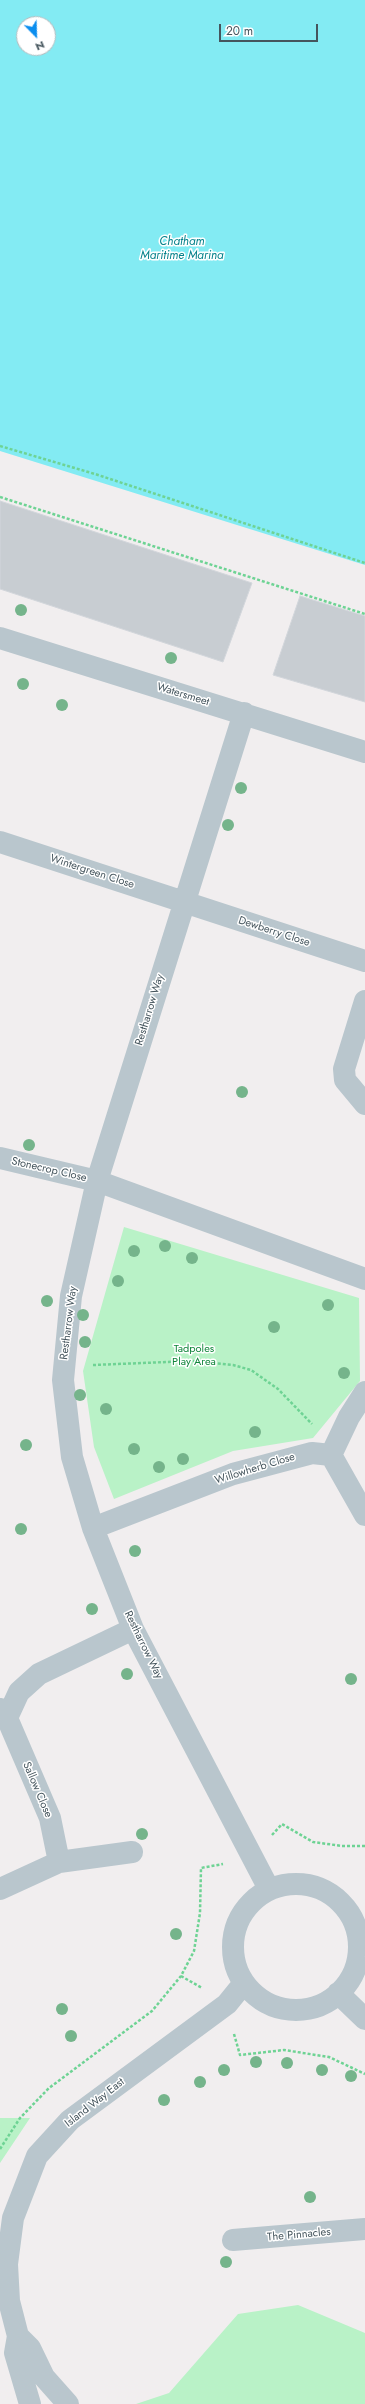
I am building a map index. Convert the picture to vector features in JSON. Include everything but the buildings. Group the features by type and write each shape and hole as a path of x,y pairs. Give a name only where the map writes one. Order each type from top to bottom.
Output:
{"street":[{"name":"Watersmeet","path":"0,638 365,752"},
{"name":"Restharrow Way","path":"244,713 183,902 97,1181 71,1296 63,1380 72,1457 93,1528 133,1629 269,1889"},
{"name":"Wintergreen Close","path":"0,842 183,902"},
{"name":"Dewberry Close","path":"183,902 365,961"},
{"path":"365,1001 344,1069 345,1080 365,1104"},
{"name":"Stonecrop Close","path":"0,1158 97,1181 365,1280"},
{"path":"365,1392 349,1417 332,1455 365,1515"},
{"name":"Willowherb Close","path":"93,1528 233,1474 312,1453 332,1455"},
{"name":"Sallow Close","path":"59,1862 50,1818 4,1714 19,1692 39,1674 133,1629"},
{"path":"0,1889 59,1862 132,1852"},
{"path":"290,1883 320,1887 338,1899 357,1907 359,1959 351,1980 338,1994 325,2003 304,2010 290,2010 268,2004 244,1983 234,1963 232,1941 236,1928 250,1903 269,1889 290,1883"},
{"name":"Island Way East","path":"30,2404 15,2353 18,2336 8,2294 8,2249 13,2218 37,2156 70,2120 226,2004 244,1983"},
{"path":"338,1994 365,2019"},
{"name":"The Pinnacles","path":"233,2240 365,2230"},
{"name":"Island Way East","path":"18,2336 30,2348 44,2377 68,2404"}],"path":[{"path":"0,446 95,474 365,563"},
{"path":"0,497 365,614"},
{"path":"64,1365 192,1361 232,1365 251,1370 278,1389 318,1431 332,1455"},
{"path":"0,2149 20,2118 49,2088 152,2011 181,1976 194,1951 200,1914 201,1868 254,1859 282,1824 313,1842 342,1846 365,1846"},
{"path":"181,1976 226,2004 240,2055 284,2050 330,2057 365,2074"}],"green space":[{"name":"Tadpoles Play Area","path":"124,1227 359,1298 360,1381 313,1438 233,1451 114,1499 94,1447 83,1371"},
{"path":"0,2118 30,2118 0,2163"},
{"path":"298,2305 365,2333 365,2404 136,2404 169,2393 238,2314"}],"water":[{"name":"Chatham Maritime Marina","path":"0,0 365,0 365,565 0,451"}]}
